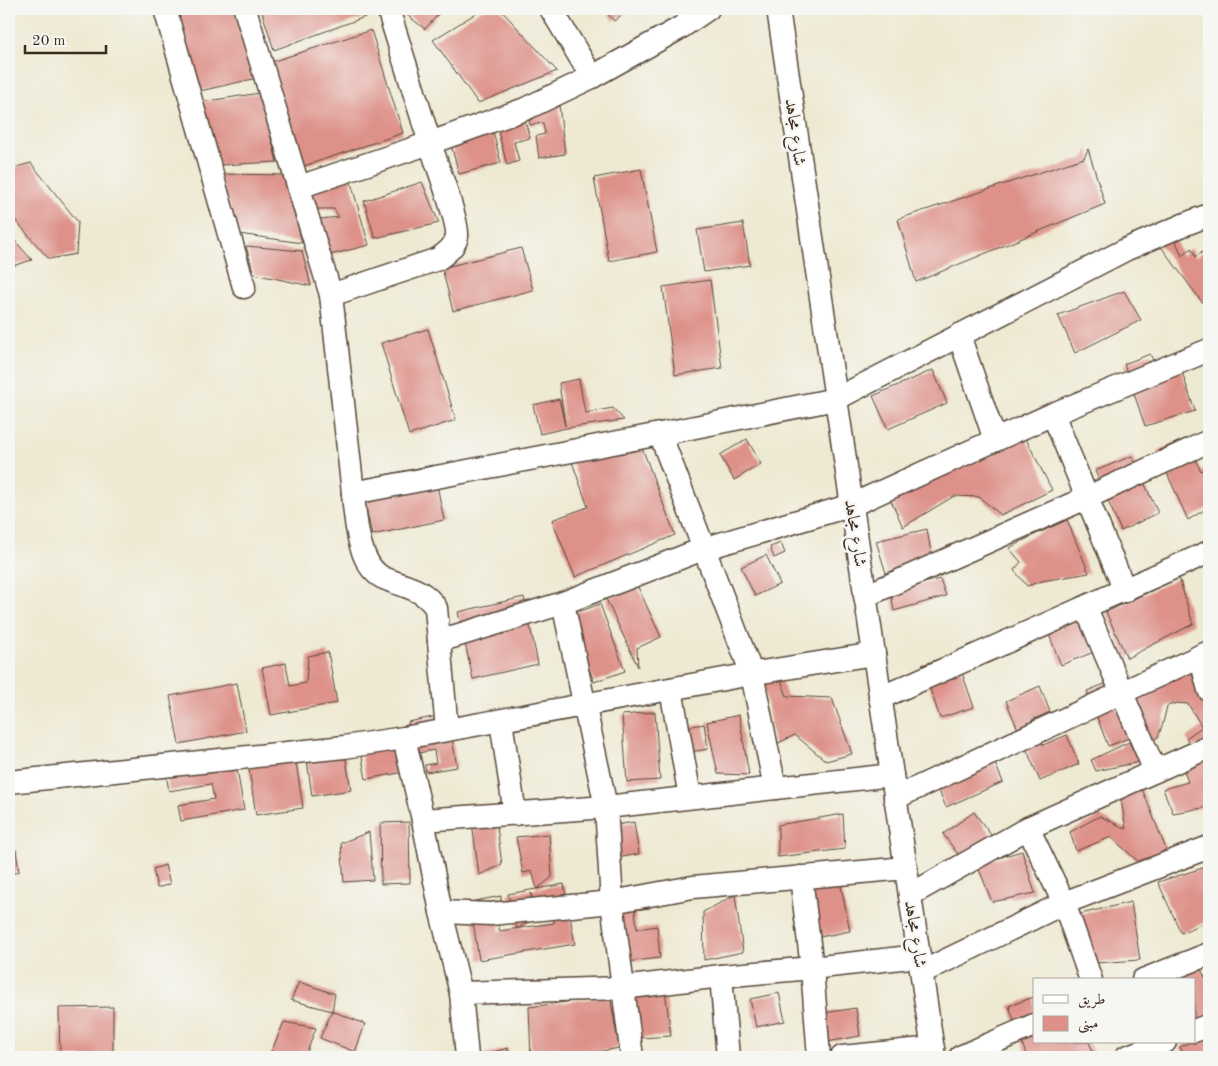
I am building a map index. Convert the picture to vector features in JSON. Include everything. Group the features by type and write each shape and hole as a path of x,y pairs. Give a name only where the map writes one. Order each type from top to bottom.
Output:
{"street":[{"path":"165,9 244,287"},
{"path":"245,9 331,295 354,510 363,555 379,576 422,592 436,608 447,730"},
{"path":"331,295 438,259 451,249 457,236 454,218 388,9"},
{"path":"551,9 592,77"},
{"path":"299,187 430,143 525,108 592,77 680,28 708,9"},
{"name":"شارع مجاهد","path":"778,9 934,1053"},
{"path":"353,493 836,399 1127,249 1209,215"},
{"path":"959,335 995,440"},
{"path":"439,641 564,603 703,548 852,505 1053,414 1209,350"},
{"path":"1053,414 1125,591"},
{"path":"660,434 752,674 775,788"},
{"path":"865,596 1209,441"},
{"path":"880,698 1208,556"},
{"path":"564,603 606,807 612,902 632,1057"},
{"path":"1086,608 1155,771"},
{"path":"9,782 344,747 501,721 752,674 874,654"},
{"path":"895,798 1204,654 1209,690"},
{"path":"672,689 690,796"},
{"path":"501,721 516,814"},
{"path":"404,738 423,820 441,912 461,993 467,1057"},
{"path":"910,895 1028,828 1209,747"},
{"path":"423,820 606,807 690,796 892,775"},
{"path":"1028,828 1064,903 1090,978"},
{"path":"461,993 622,988 721,976 812,968 920,964 1064,903 1209,847"},
{"path":"441,912 490,914 612,902 693,887 906,868"},
{"path":"801,877 812,968 819,1057"},
{"path":"1148,978 1209,954"},
{"path":"721,976 728,1057"},
{"path":"960,1057 1033,1025"},
{"path":"1196,1030 1209,1025"},
{"path":"1126,1057 1160,1044"},
{"path":"842,1057 934,1053"}],"building":[{"path":"176,9 235,9 257,78 200,91"},
{"path":"261,9 372,9 373,14 274,50"},
{"path":"399,9 443,9 425,29"},
{"path":"483,9 500,9 557,71 478,103 433,40"},
{"path":"604,9 629,9 614,21"},
{"path":"371,30 403,133 301,167 271,62"},
{"path":"260,93 277,162 219,165 201,102"},
{"path":"558,97 565,154 539,158 536,136 545,134 543,123 530,125 527,101"},
{"path":"520,104 530,138 514,142 519,161 507,165 493,112"},
{"path":"489,115 501,163 459,174 446,126"},
{"path":"1088,149 1105,204 916,282 898,219 1084,158"},
{"path":"345,162 369,245 330,255 320,219 339,217 334,209 316,209 307,173"},
{"path":"31,163 78,222 76,254 49,259 9,213 9,169"},
{"path":"641,169 657,252 609,261 594,178"},
{"path":"219,174 286,175 302,243 239,234"},
{"path":"422,182 439,223 375,238 364,201"},
{"path":"743,223 750,265 704,272 697,230"},
{"path":"9,234 32,260 9,267"},
{"path":"1173,234 1182,256 1191,248 1196,257 1207,248 1209,251 1209,298 1202,302 1156,240"},
{"path":"246,246 302,251 311,286 254,274"},
{"path":"521,248 533,290 453,311 442,268"},
{"path":"710,280 722,368 675,375 663,287"},
{"path":"1124,291 1141,320 1075,353 1058,315"},
{"path":"428,329 456,420 409,435 381,343"},
{"path":"1150,354 1157,368 1176,354 1195,411 1145,426 1124,364"},
{"path":"933,370 947,403 888,429 873,396"},
{"path":"579,379 585,413 613,408 624,420 566,428 540,434 533,405 559,399 565,426 559,383"},
{"path":"1024,435 1052,490 1001,515 979,497 954,496 903,527 886,489"},
{"path":"747,439 761,464 734,480 720,455"},
{"path":"1185,439 1201,471 1209,466 1209,507 1188,520 1157,451"},
{"path":"641,445 675,535 575,577 552,520 588,507 571,459"},
{"path":"1132,456 1158,513 1121,531 1095,471"},
{"path":"433,465 444,520 372,535 360,480"},
{"path":"1067,520 1089,573 1042,581 1027,586 1014,570 1021,562 1009,548"},
{"path":"927,529 932,559 886,573 876,541"},
{"path":"781,543 785,553 774,558 770,547"},
{"path":"766,555 780,584 755,596 741,567"},
{"path":"1179,578 1193,624 1127,658 1106,612"},
{"path":"940,579 946,596 894,611 891,593 902,588"},
{"path":"637,585 661,637 637,648 638,667 606,599"},
{"path":"524,597 538,664 473,679 458,612"},
{"path":"600,604 625,671 594,682 570,615"},
{"path":"1081,619 1094,652 1061,665 1048,632"},
{"path":"328,652 337,703 271,715 262,668 286,663 290,686 306,683 308,656"},
{"path":"955,653 974,707 940,718 922,665"},
{"path":"1191,667 1209,709 1209,743 1192,747 1186,738 1202,727 1188,704 1177,703 1167,706 1158,737 1144,745 1126,700"},
{"path":"762,672 781,680 787,696 832,698 852,754 826,761 795,735 774,745"},
{"path":"237,683 246,731 179,744 170,696"},
{"path":"1107,683 1129,738 1108,746 1087,691"},
{"path":"1040,686 1050,712 1032,720 1043,745 1067,735 1079,764 1040,781 1006,701"},
{"path":"655,712 660,780 627,782 622,715"},
{"path":"448,714 457,767 426,772 425,765 436,763 434,750 413,754 408,722"},
{"path":"739,715 749,775 718,774 707,722"},
{"path":"704,724 708,749 684,753 681,728"},
{"path":"397,728 405,772 366,779 358,735"},
{"path":"1129,742 1139,762 1096,771 1091,760"},
{"path":"344,747 351,790 312,796 306,753"},
{"path":"295,756 303,808 256,815 248,763"},
{"path":"992,756 1003,782 946,807 935,781"},
{"path":"235,758 244,810 181,821 178,805 214,799 211,784 169,791 165,769"},
{"path":"1209,761 1209,807 1173,813 1163,789 1188,782 1183,768"},
{"path":"1141,786 1166,849 1143,866 1111,837 1076,851 1070,832 1100,816 1126,829 1120,794"},
{"path":"974,812 994,839 963,861 943,834"},
{"path":"843,814 845,849 778,857 778,825"},
{"path":"496,819 502,865 479,875 472,822"},
{"path":"409,822 410,883 381,884 380,823"},
{"path":"634,822 639,854 617,858 611,826"},
{"path":"369,832 373,880 344,882 341,843"},
{"path":"549,834 552,877 537,889 532,871 523,873 516,837"},
{"path":"16,850 19,872 9,874 9,852"},
{"path":"1022,851 1035,893 992,902 977,864"},
{"path":"165,865 170,884 157,888 153,869"},
{"path":"1209,866 1209,921 1181,933 1158,882"},
{"path":"839,876 850,931 815,938 805,882"},
{"path":"564,884 575,944 479,960 470,902 501,896 499,931 517,928 508,894","holes":["531,893 534,909 555,907 554,923 518,928 533,919"]},
{"path":"648,890 650,908 635,910 637,929 657,926 660,958 625,962 617,895"},
{"path":"735,895 743,952 704,960 703,912"},
{"path":"1131,902 1140,960 1095,963 1076,915"},
{"path":"1199,965 1209,986 1209,1019 1196,1023 1196,978 1172,978"},
{"path":"663,975 671,1036 641,1038 633,980"},
{"path":"299,982 335,994 332,1011 291,1000"},
{"path":"779,993 785,1021 756,1027 750,999"},
{"path":"610,996 619,1048 573,1057 531,1057 529,1007"},
{"path":"1033,997 1033,1044 1090,1044 1094,1054 1086,1057 1027,1057 1009,1006"},
{"path":"113,1007 113,1057 60,1057 59,1008"},
{"path":"856,1008 860,1036 822,1043 817,1014"},
{"path":"332,1011 365,1024 355,1052 320,1038"},
{"path":"284,1022 316,1028 305,1057 269,1057"},
{"path":"1209,1033 1209,1057 1185,1057 1180,1047 1186,1044 1196,1044 1196,1039"},
{"path":"508,1048 509,1057 475,1057"}]}
